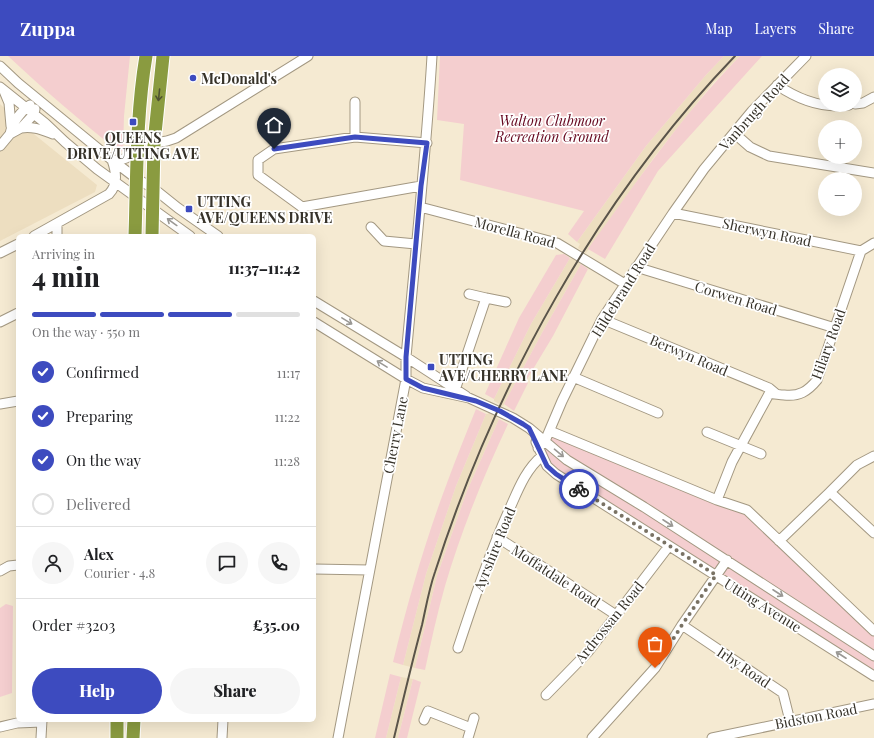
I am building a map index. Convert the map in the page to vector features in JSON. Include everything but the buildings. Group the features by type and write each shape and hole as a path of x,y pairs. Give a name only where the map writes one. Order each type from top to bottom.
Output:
{"highway":[{"path":"135,234 138,146 143,76 146,56"},
{"path":"152,234 154,143 163,56"},
{"path":"117,722 117,738"},
{"path":"133,738 134,722"}],"street":[{"path":"154,143 176,138 306,56"},
{"name":"Cherry Lane","path":"338,738 406,379 406,357 421,186 427,143 432,56"},
{"name":"Vanbrugh Road","path":"704,169 777,85 806,56"},
{"path":"0,66 38,100 112,160 215,234"},
{"path":"777,85 790,94 812,104 818,104"},
{"path":"1,87 98,169 187,234"},
{"path":"1,87 9,103 11,130"},
{"path":"862,103 874,97"},
{"path":"0,146 26,108 38,100"},
{"path":"21,128 34,114 38,100"},
{"path":"355,102 355,137"},
{"path":"11,130 21,128 37,128 56,135"},
{"path":"734,133 750,146 769,156 874,173"},
{"path":"421,186 302,207 258,175 258,160 274,149 355,137 427,143"},
{"path":"112,160 119,161 126,159 134,153 138,146"},
{"path":"38,234 105,197 112,191 115,182 115,172 112,160"},
{"name":"Hildebrand Road","path":"542,448 573,377 602,319 704,169"},
{"name":"Morella Road","path":"420,207 558,243 625,284"},
{"name":"Sherwyn Road","path":"673,213 860,251"},
{"path":"57,224 57,234"},
{"path":"371,227 384,241 416,244"},
{"path":"860,251 874,243"},
{"path":"0,253 16,245"},
{"name":"Hilary Road","path":"775,393 784,395 798,395 810,389 817,380 860,251"},
{"name":"Corwen Road","path":"636,267 835,328"},
{"path":"470,294 506,302"},
{"path":"455,392 486,298"},
{"name":"Utting Avenue","path":"316,301 406,357 455,392 513,418 529,428 542,448 547,466 556,474 874,676"},
{"path":"0,322 16,314"},
{"name":"Berwyn Road","path":"602,319 769,388 775,393"},
{"name":"Utting Avenue","path":"316,323 423,388 455,392"},
{"path":"573,377 658,413"},
{"path":"717,500 732,462 741,445 769,394 775,393"},
{"path":"0,404 16,401"},
{"path":"550,431 717,500 747,510 874,631"},
{"path":"707,432 761,454"},
{"name":"Utting Avenue","path":"542,448 567,460 726,560 874,656"},
{"name":"Ayrshire Road","path":"458,648 481,577 497,537 521,484 537,460 542,448"},
{"path":"779,541 857,465 874,456"},
{"path":"830,492 874,533"},
{"name":"Moffatdale Road","path":"497,537 616,615"},
{"name":"Ardrossan Road","path":"546,695 588,652 669,546"},
{"path":"592,738 655,668 726,560"},
{"path":"0,571 9,566 16,565"},
{"path":"316,569 369,570"},
{"name":"Irby Road","path":"682,625 783,693 790,721"},
{"name":"Bidston Road","path":"712,738 874,704"},
{"path":"424,720 428,711 471,728"},
{"path":"468,738 474,718"},
{"path":"0,728 17,723 30,722"},
{"path":"41,738 42,722"},
{"path":"222,738 223,722"}],"shaded area":[{"path":"724,56 740,56 713,83 655,156 586,253 578,248 580,244 577,242 646,146"},
{"path":"0,104 19,122 97,185 95,192 0,241"},
{"path":"570,258 581,264 503,406 494,401 494,399 531,324"},
{"path":"489,412 499,419 467,491 437,576 415,668 403,665 426,574 456,486 486,414"},
{"path":"401,677 413,679 398,738 386,738"}],"green space":[{"path":"8,56 130,56 124,116 123,151 119,152"},
{"name":"Walton Clubmoor Recreation Ground","path":"440,56 724,56 646,146 577,242 568,234 584,211 460,180 464,124 437,120"},
{"path":"740,56 762,56 658,171 605,259 588,249 679,126"},
{"path":"564,254 570,258 531,324 494,399 485,394 519,318 556,255"},
{"path":"581,264 588,269 553,336 526,381 528,383 514,411 504,404"},
{"path":"476,409 486,414 456,486 426,574 403,665 393,662 431,527"},
{"path":"499,419 508,424 490,463 451,565 434,628 425,670 415,668 437,576 467,491"},
{"path":"529,428 545,441 550,431 747,510 874,631 874,676 556,474 538,447"},
{"path":"6,604 13,606 12,693 0,697 0,608"},
{"path":"390,674 401,677 386,738 375,738"},
{"path":"413,679 421,682 407,738 398,738"}],"railway":[{"path":"394,738 429,591 435,572 459,502 488,432 520,364 556,297 596,232 639,170 685,111 735,56"}],"way so far":[{"path":"579,489 716,575 655,668"}],"place":[{"name":"McDonald's","path":"193,78"},
{"name":"QUEENS DRIVE/UTTING AVE","path":"133,122"},
{"name":"UTTING AVE/QUEENS DRIVE","path":"189,209"},
{"name":"UTTING AVE/CHERRY LANE","path":"431,367"}],"route":[{"path":"274,149 355,137 427,143 421,186 406,357 406,379 423,388 469,398 500,411 523,424 529,428 547,466 556,474 579,489"}]}
